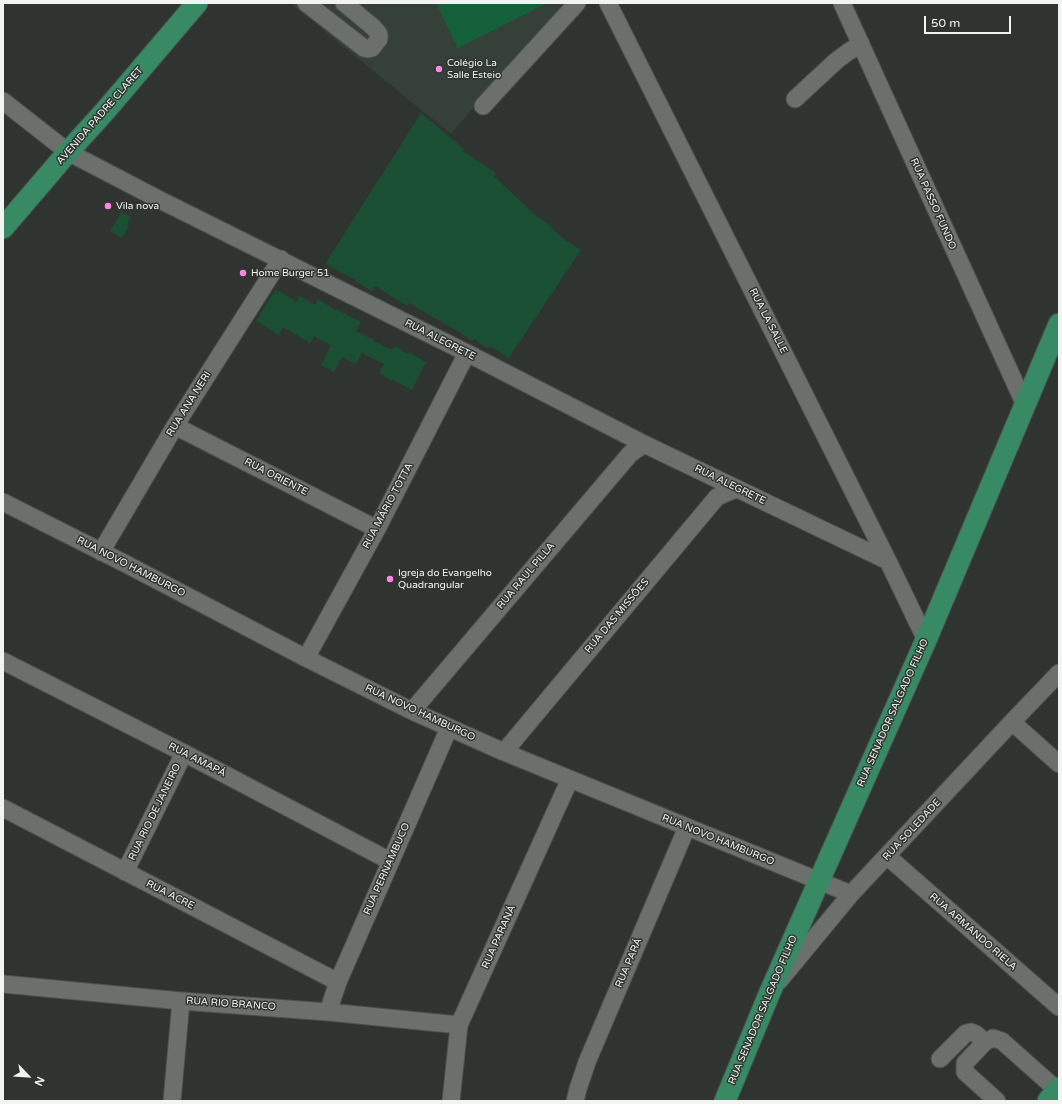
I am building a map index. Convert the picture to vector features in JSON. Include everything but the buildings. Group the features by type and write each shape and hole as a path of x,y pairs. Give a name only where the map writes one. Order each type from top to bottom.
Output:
{"main road":[{"name":"AVENIDA PADRE CLARET","path":"3,228 106,110 196,3"},
{"name":"RUA SENADOR SALGADO FILHO","path":"725,1101 770,992 926,640 1059,324"}],"street":[{"path":"306,3 364,48 372,48 379,39 379,34 373,27 344,3"},
{"path":"483,106 577,3"},
{"name":"RUA LA SALLE","path":"608,3 888,561 926,640"},
{"name":"RUA PASSO FUNDO","path":"842,3 1025,405"},
{"path":"795,99 836,61 861,44"},
{"name":"RUA ALEGRETE","path":"3,101 68,152 160,200 281,259 644,444 888,561"},
{"name":"RUA ANA NERI","path":"101,552 175,426 281,259"},
{"name":"RUA MÁRIO TOTTA","path":"306,658 377,529 467,353"},
{"name":"RUA ORIENTE","path":"175,426 377,529"},
{"name":"RUA RAUL PILLA","path":"412,711 630,454 644,444"},
{"name":"RUA DAS MISSÕES","path":"504,752 717,497 736,489"},
{"name":"RUA NOVO HAMBURGO","path":"3,502 131,566 306,658 412,711 504,752 851,894"},
{"name":"RUA AMAPÁ","path":"3,661 184,753 390,861"},
{"name":"RUA SOLEDADE","path":"770,992 851,894 1059,673"},
{"path":"1012,722 1059,764"},
{"name":"RUA PERNAMBUCO","path":"328,1012 338,982 449,728"},
{"name":"RUA RIO DE JANEIRO","path":"125,872 184,753"},
{"name":"RUA PARANÁ","path":"451,1101 459,1026 570,779"},
{"name":"RUA ACRE","path":"3,808 338,982"},
{"name":"RUA PARÁ","path":"574,1101 588,1062 687,827"},
{"name":"RUA ARMANDO RIELA","path":"887,856 1059,1007"},
{"name":"RUA RIO BRANCO","path":"3,984 181,1001 328,1012 459,1026"},
{"path":"172,1101 181,1001"},
{"path":"940,1060 966,1033 971,1032 976,1034 985,1042"},
{"path":"997,1101 965,1072 965,1063 985,1042 993,1038 1002,1041 1055,1093"}],"shaded area":[{"name":"Colégio La Salle Esteio","path":"290,3 564,3 451,134"}],"green space":[{"path":"436,3 547,3 458,48"}],"place":[{"name":"Colégio La Salle Esteio","path":"439,69"},
{"name":"Vila nova","path":"108,206"},
{"name":"Home Burger 51","path":"243,273"},
{"name":"Igreja do Evangelho Quadrangular","path":"390,579"}]}
